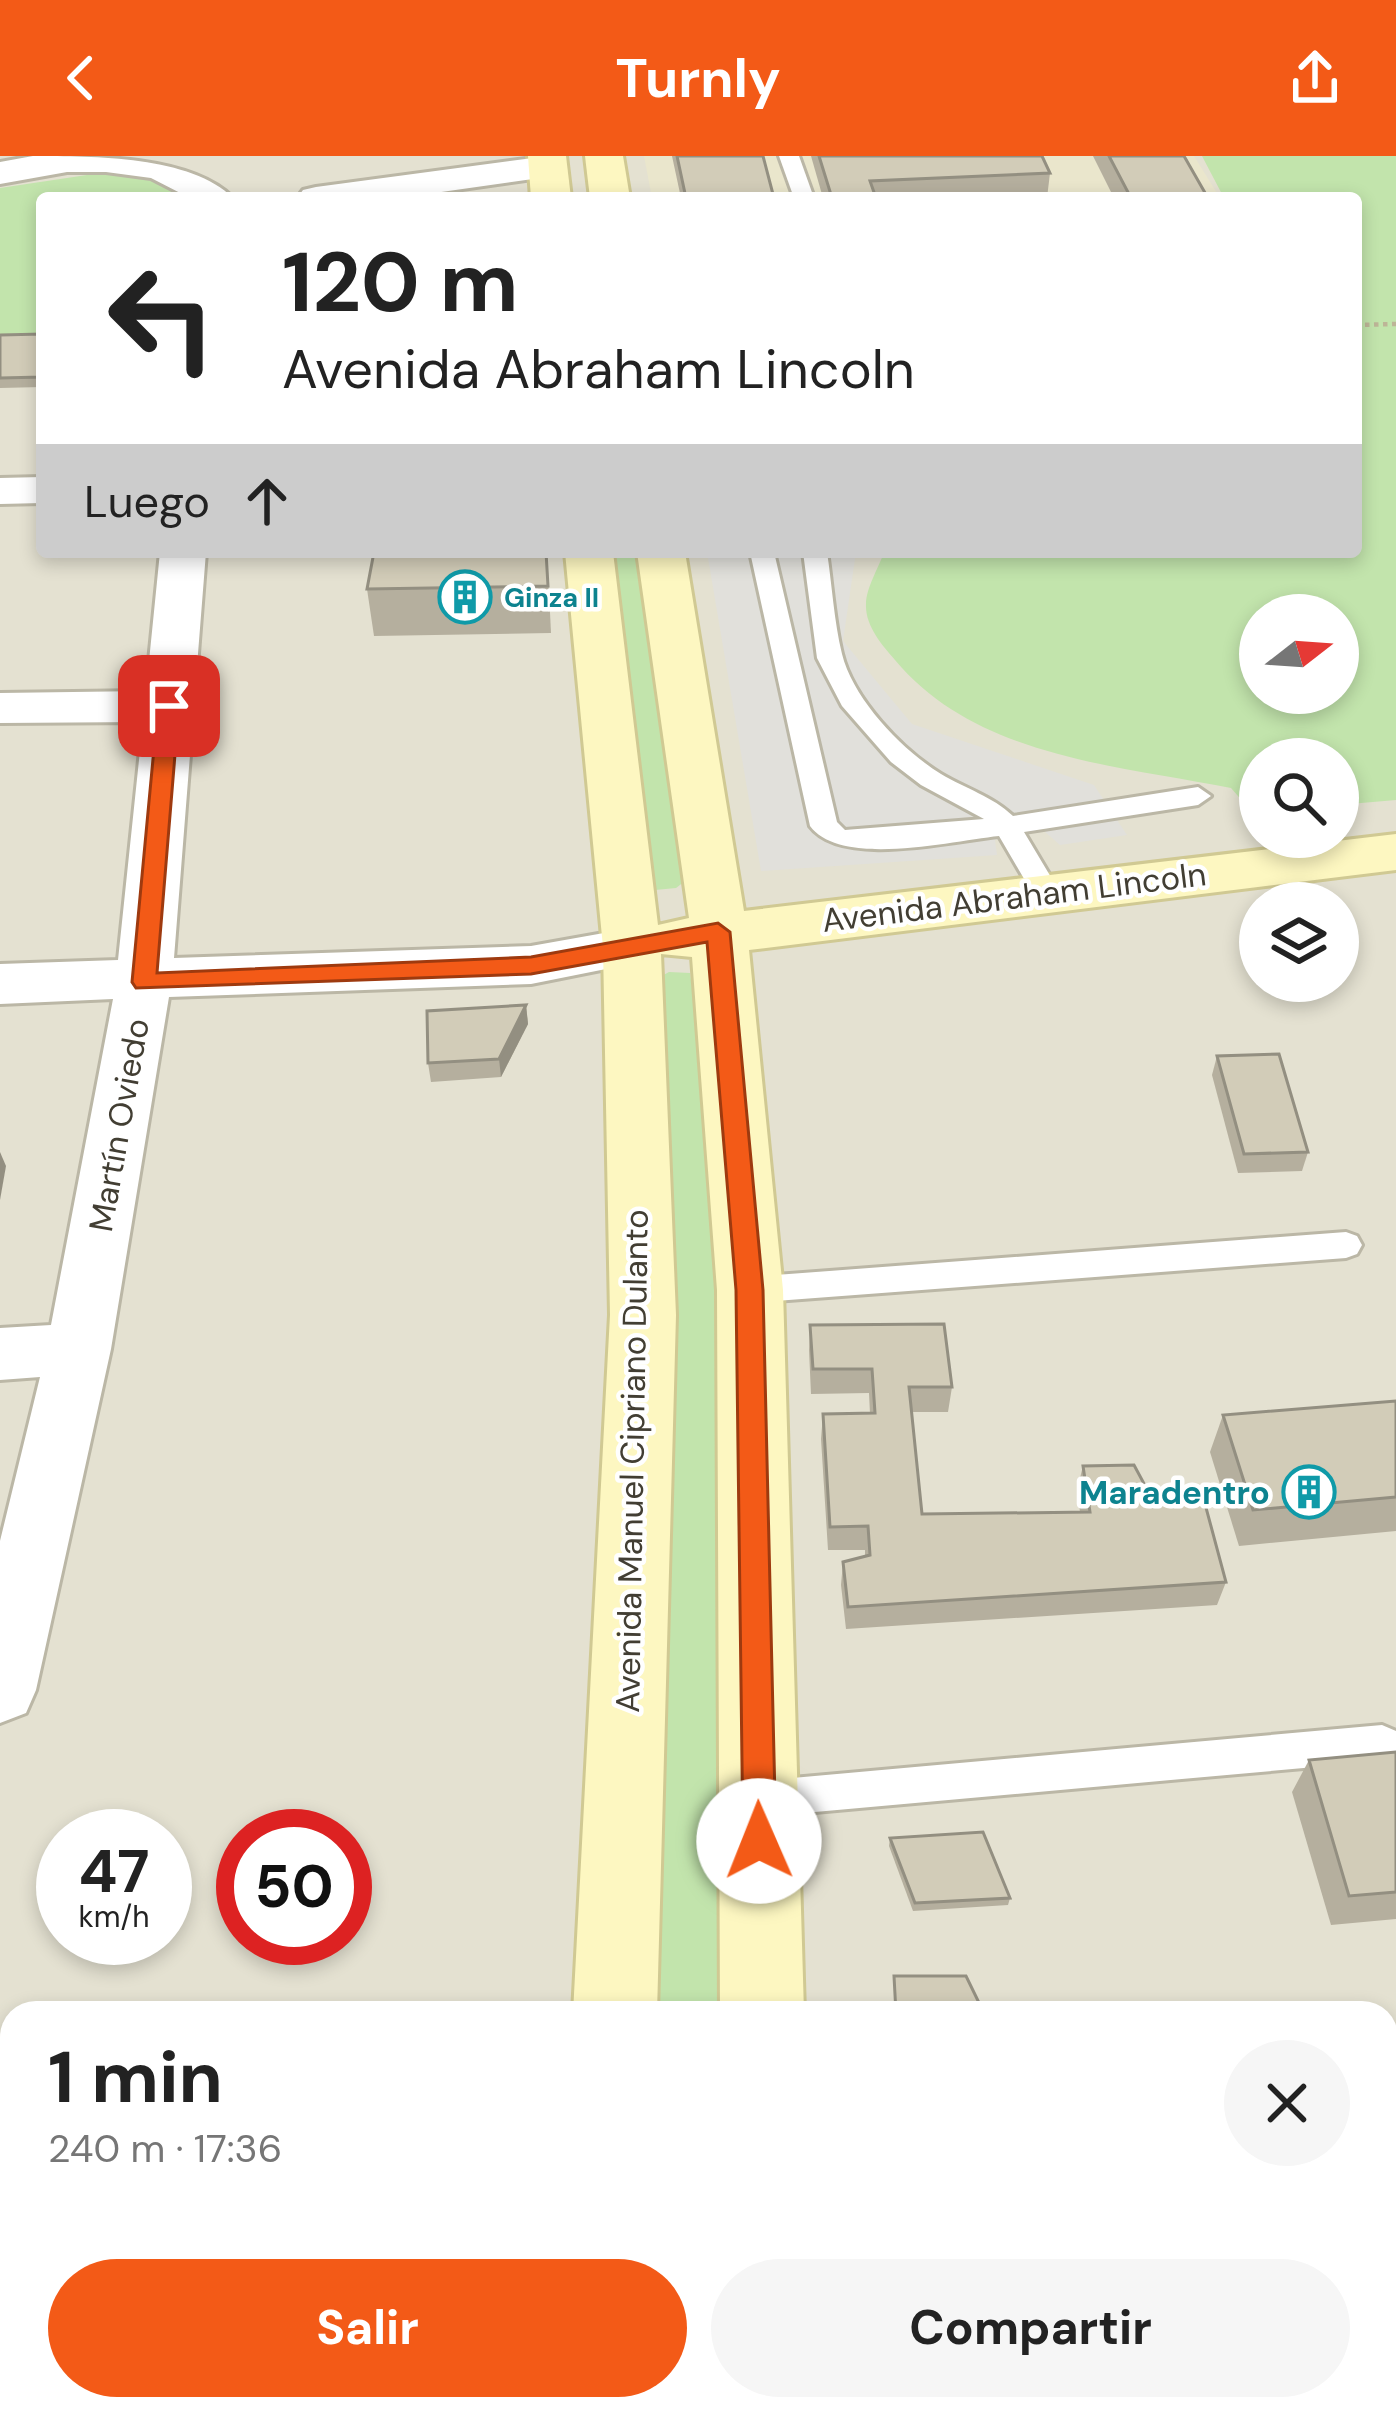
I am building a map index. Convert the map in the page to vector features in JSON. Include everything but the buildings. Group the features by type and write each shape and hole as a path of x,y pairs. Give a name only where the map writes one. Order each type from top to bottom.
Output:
{"main road":[{"path":"604,156 609,192"},
{"name":"Avenida Manuel Cipriano Dulanto","path":"591,558 632,947 643,1315 615,2001"},
{"path":"662,558 718,932 750,1290 762,2001"},
{"name":"Avenida Abraham Lincoln","path":"632,947 718,932 1396,852"}],"street":[{"path":"224,192 228,156"},
{"path":"0,172 80,159 104,161 154,169 206,192"},
{"path":"374,192 548,174"},
{"path":"0,491 36,490"},
{"name":"Martín Oviedo","path":"0,1690 79,1349 144,982 182,558"},
{"path":"0,708 169,706"},
{"path":"0,984 531,965 632,947"},
{"path":"0,1354 79,1349"}],"lane":[{"path":"789,156 802,192"},
{"path":"763,558 824,826 837,837 858,841 1007,826 1198,796"},
{"path":"816,558 830,658 851,700 900,756 930,779 989,809 1007,826 1047,893"},
{"path":"750,1290 1346,1245"},
{"path":"759,1799 1382,1743"}],"path":[{"path":"1362,326 1396,324"}],"shaded area":[{"path":"0,156 1396,156 1396,2001 0,2001"},
{"path":"644,156 1194,156 1216,192 651,192"},
{"path":"708,558 855,558 843,641 912,724 1094,785 1127,835 1060,845 1044,831 995,840 997,855 761,871"}],"green space":[{"path":"1202,156 1396,156 1396,800 1359,803 1359,738 1239,738 1239,797 1231,788 1095,763 1006,737 965,718 895,660 868,620 867,598 881,558 1362,558 1362,192 1221,192"},
{"path":"107,172 171,184 179,192 36,192 36,335 0,335 0,188"},
{"path":"607,558 646,558 689,878 676,888 655,890 645,878"},
{"path":"669,972 690,973 716,1155 728,2001 651,2001 658,978"}],"place":[{"name":"Ginza II","path":"465,597"},
{"name":"Maradentro","path":"1309,1492"}],"route":[{"path":"169,706 144,982 531,965 718,932 750,1290 759,1841"}]}
